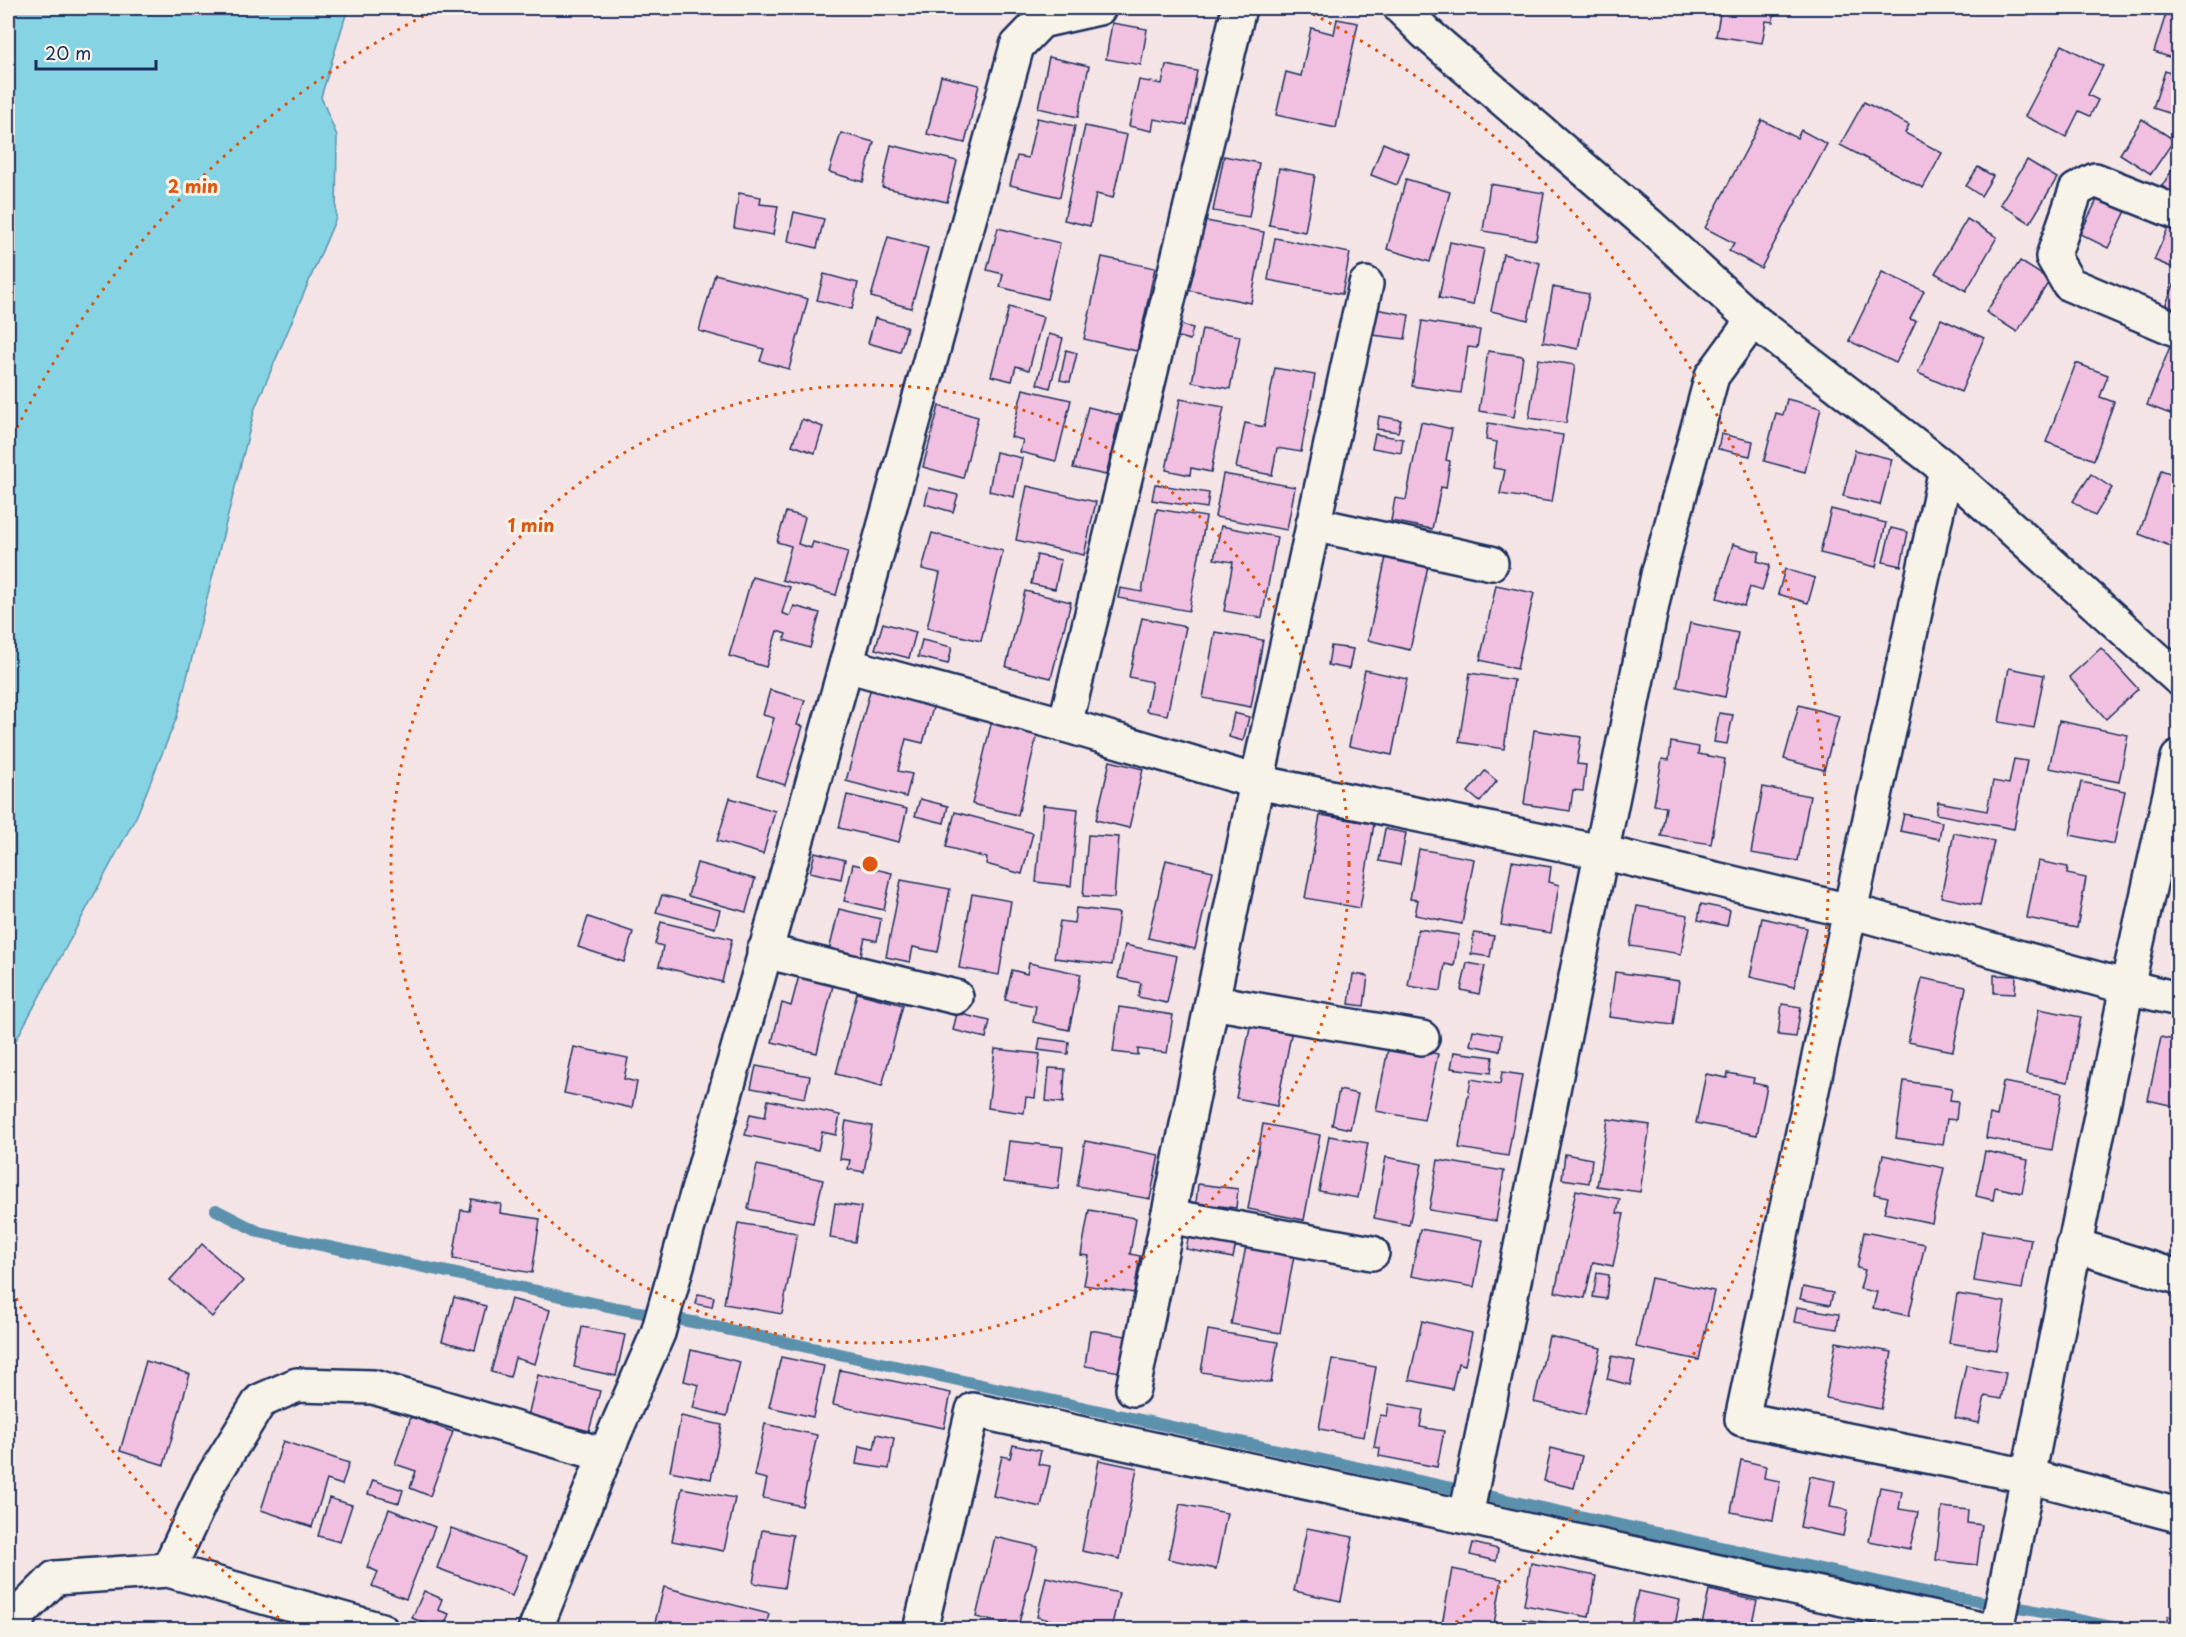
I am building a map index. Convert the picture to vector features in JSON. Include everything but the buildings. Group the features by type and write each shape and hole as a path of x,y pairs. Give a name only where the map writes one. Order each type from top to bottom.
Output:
{"street":[{"path":"535,1629 605,1455 658,1333 1017,46 1041,21 1099,8"},
{"path":"1065,725 1239,8"},
{"path":"1401,8 1426,33 1649,225 1753,320 1947,469 2178,678"},
{"path":"2178,213 2095,180 2076,190 2053,257 2069,284 2178,330"},
{"path":"1133,1389 1257,782 1366,284"},
{"path":"1470,1500 1658,575 1712,376 1753,320"},
{"path":"1947,469 1742,1419 2028,1476 2178,1515"},
{"path":"1313,524 1491,563"},
{"path":"846,665 1065,725 1257,782 1601,852 1850,911 2178,999"},
{"path":"1997,1629 2073,1245 2178,758"},
{"path":"764,951 956,997"},
{"path":"1212,1002 1422,1038"},
{"path":"1168,1216 1372,1253"},
{"path":"2073,1245 2178,1277"},
{"path":"168,1570 208,1484 260,1401 297,1385 373,1387 605,1455"},
{"path":"920,1629 973,1410 1470,1500 1986,1629"},
{"path":"13,1629 21,1612 55,1578 168,1570 381,1629"}],"water":[{"path":"8,8 348,8 321,97 337,136 336,218 255,408 177,717 137,815 8,1055"}],"waterway":[{"path":"216,1210 259,1232 698,1323 1930,1593 2031,1610 2127,1630"}]}
